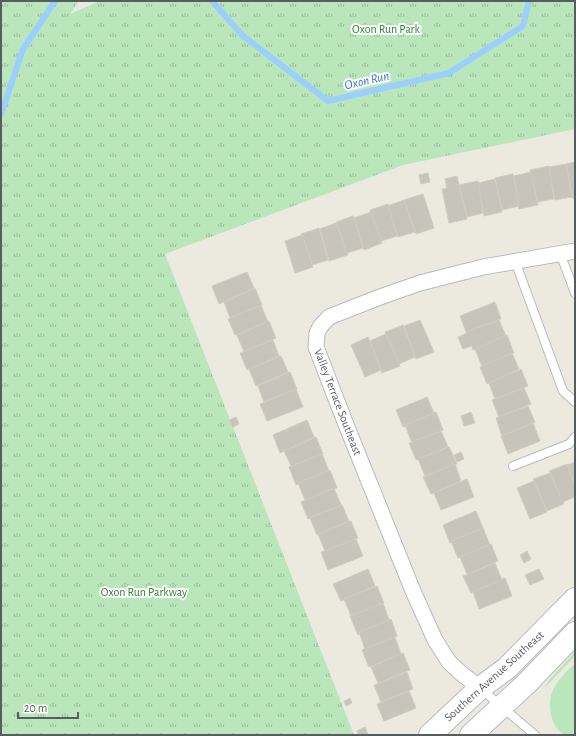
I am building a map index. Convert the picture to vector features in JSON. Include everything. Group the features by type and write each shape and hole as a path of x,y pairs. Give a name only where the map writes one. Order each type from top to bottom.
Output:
{"main road":[{"name":"Southern Avenue Southeast","path":"430,735 480,688 507,668 575,599"},
{"name":"Southern Avenue Southeast","path":"471,735 502,707 575,633"}],"street":[{"name":"Valley Terrace Southeast","path":"480,688 449,662 435,640 345,422 316,347 316,340 320,327 329,317 380,297 434,279 483,267 575,251"}],"lane":[{"path":"560,253 575,293"},
{"path":"515,261 563,391 575,402"},
{"path":"513,466 569,444 575,437"},
{"path":"480,688 535,735"}],"green space":[{"name":"Oxon Run Parkway","path":"1,1 79,1 70,14 100,1 575,1 575,129 403,165 165,254 354,735 1,735"},
{"path":"575,652 575,656 545,688 549,680"},
{"path":"575,664 575,735 566,735 556,727 553,722 550,702 551,695 557,682"}],"building":[{"path":"575,162 575,199 573,199 566,164"},
{"path":"566,164 572,197 555,200 549,167"},
{"path":"549,166 554,199 537,202 530,170"},
{"path":"531,172 538,205 519,209 514,176"},
{"path":"428,173 430,182 421,184 419,175"},
{"path":"513,174 519,206 502,210 495,178"},
{"path":"457,176 467,219 449,223 442,189 447,188 445,179"},
{"path":"495,179 502,212 484,216 478,183"},
{"path":"478,181 483,213 467,217 459,185"},
{"path":"423,194 434,228 416,234 404,200"},
{"path":"404,200 415,232 398,237 387,206"},
{"path":"388,204 397,236 381,241 370,210"},
{"path":"371,212 382,243 364,250 354,218"},
{"path":"353,216 363,248 347,253 336,222"},
{"path":"336,223 348,255 329,261 320,229"},
{"path":"319,228 328,260 312,265 301,234"},
{"path":"302,235 313,267 295,273 285,241"},
{"path":"247,272 254,288 219,304 212,286"},
{"path":"255,288 262,305 230,318 224,302"},
{"path":"495,302 501,319 466,332 460,316"},
{"path":"261,305 268,322 235,335 228,319"},
{"path":"420,320 434,352 416,359 404,326"},
{"path":"499,320 506,336 473,350 472,346 463,349 458,337 467,333 466,332"},
{"path":"269,321 276,338 244,352 237,335"},
{"path":"403,325 415,357 399,364 385,332"},
{"path":"386,334 400,366 382,373 370,341"},
{"path":"507,335 514,353 482,366 475,349"},
{"path":"368,337 381,370 365,377 351,345"},
{"path":"273,340 279,356 247,370 240,353"},
{"path":"512,353 519,369 487,384 480,367"},
{"path":"281,356 288,372 256,386 249,369"},
{"path":"521,369 528,386 495,399 489,383"},
{"path":"290,372 297,389 264,402 258,386"},
{"path":"524,388 531,404 499,417 492,400"},
{"path":"296,389 303,407 267,421 260,404"},
{"path":"427,397 434,413 403,427 396,410"},
{"path":"528,406 535,422 502,436 496,418"},
{"path":"436,412 443,430 412,443 405,425"},
{"path":"471,412 475,423 464,426 461,416"},
{"path":"236,417 239,424 233,427 229,420"},
{"path":"307,420 314,437 280,453 273,435"},
{"path":"533,423 540,441 508,454 501,436"},
{"path":"441,431 448,447 416,460 409,443"},
{"path":"316,437 323,454 291,466 284,451"},
{"path":"449,447 457,464 425,476 418,459"},
{"path":"461,452 464,459 457,462 454,455"},
{"path":"322,454 329,471 296,485 289,467"},
{"path":"575,462 575,486 567,465"},
{"path":"455,464 461,481 431,494 423,477"},
{"path":"567,464 575,486 575,497 563,502 549,471"},
{"path":"330,470 337,488 305,500 298,483"},
{"path":"550,473 564,504 547,511 533,479"},
{"path":"467,479 474,497 441,510 434,493"},
{"path":"534,481 547,512 530,519 517,488"},
{"path":"334,488 341,505 308,519 301,502"},
{"path":"342,505 349,521 317,535 310,518"},
{"path":"476,511 483,528 451,541 452,542 450,543 443,525"},
{"path":"351,521 358,538 325,551 318,534"},
{"path":"483,528 490,545 458,558 451,541"},
{"path":"356,539 363,556 328,570 321,552"},
{"path":"491,544 498,561 467,574 460,557"},
{"path":"527,551 531,559 524,563 520,555"},
{"path":"495,563 502,580 471,593 463,576"},
{"path":"368,569 375,586 341,601 333,584"},
{"path":"539,569 544,579 530,585 525,575"},
{"path":"505,578 512,596 479,609 473,592"},
{"path":"377,586 384,603 351,616 344,599"},
{"path":"383,603 389,620 359,632 358,635 350,616"},
{"path":"391,619 397,636 365,649 359,632"},
{"path":"395,637 401,654 369,667 362,650"},
{"path":"403,653 410,670 378,683 371,667"},
{"path":"407,672 413,689 381,702 374,685"},
{"path":"409,691 416,708 384,721 377,704"},
{"path":"350,698 352,703 346,706 344,701"},
{"path":"365,727 368,735 359,735 357,731"}],"waterway":[{"name":"Oxon Run","path":"1,114 23,49 55,1"},
{"name":"Oxon Run","path":"212,1 242,35 328,101 449,73 523,26 529,1"}],"park label":[{"name":"Oxon Run Park","path":"386,29"}]}
